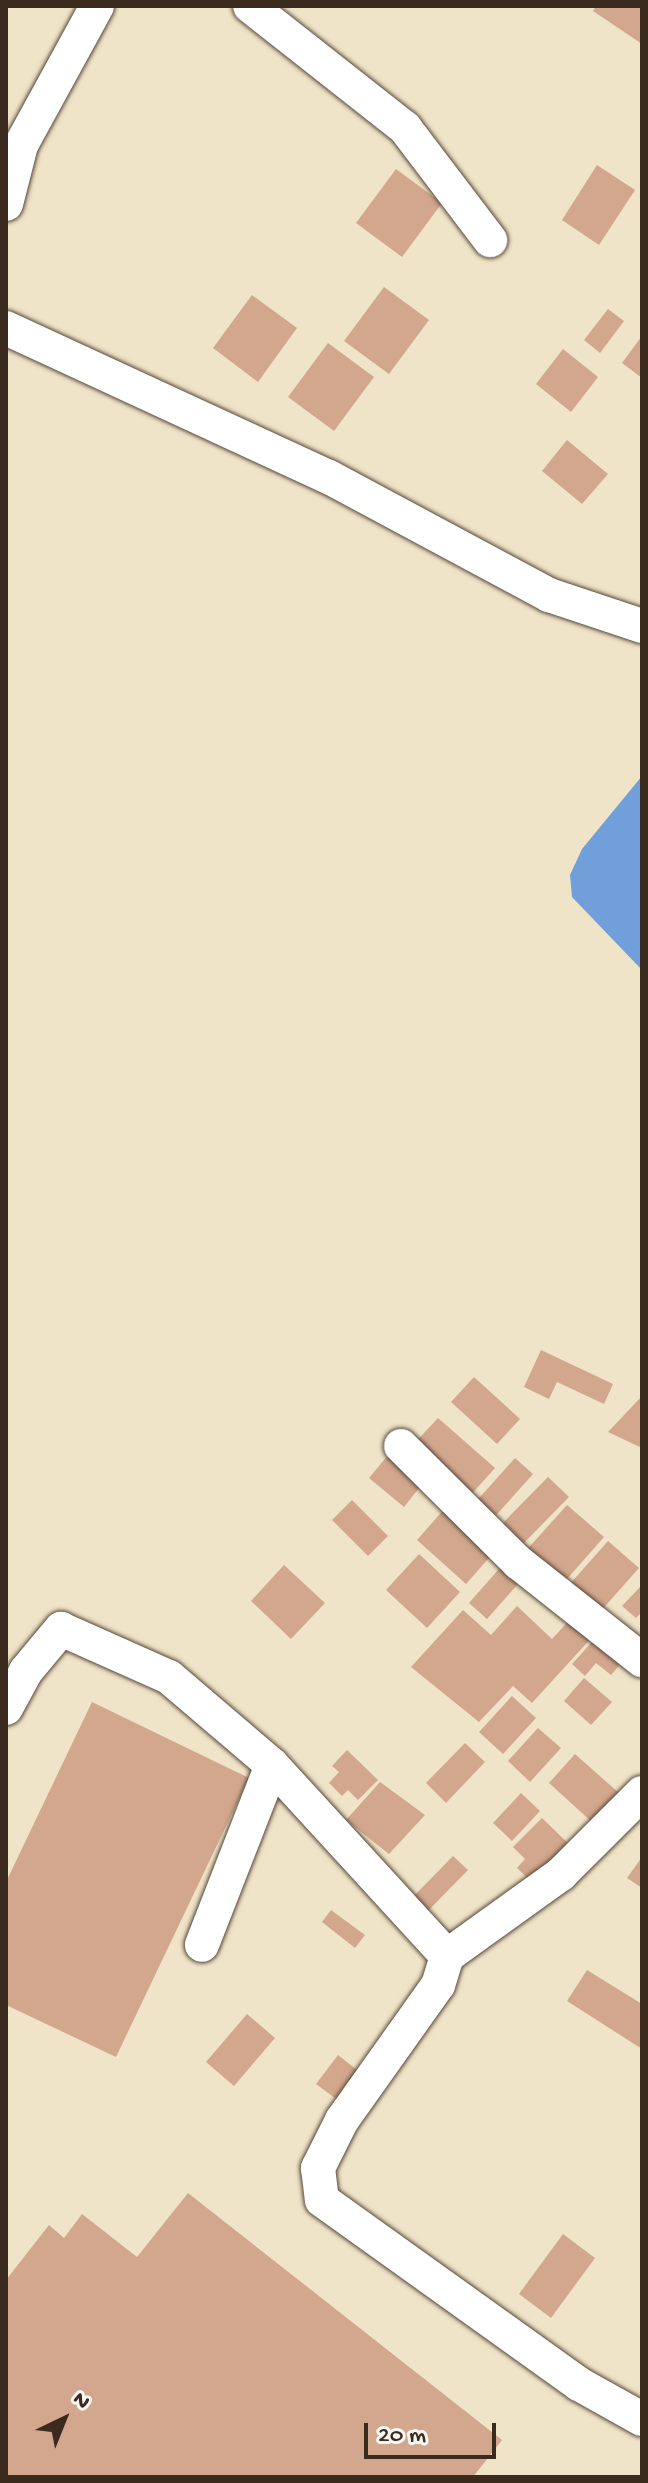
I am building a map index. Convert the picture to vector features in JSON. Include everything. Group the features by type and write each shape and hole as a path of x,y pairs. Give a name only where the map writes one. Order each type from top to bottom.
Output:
{"street":[{"path":"6,204 21,145 97,6"},
{"path":"250,6 405,128 490,240"},
{"path":"6,328 315,470 549,595 642,626"},
{"path":"401,1446 519,1563 642,1660"},
{"path":"6,1708 26,1671 61,1629 169,1677 272,1765 447,1956"},
{"path":"202,1945 272,1765"},
{"path":"642,1793 561,1874 447,1956 438,1985 342,2120 318,2168 322,2200 579,2384 642,2419"}],"water":[{"path":"642,776 642,970 572,897 570,875 582,849"}],"building":[{"path":"596,6 642,6 642,44 593,11"},
{"path":"597,165 635,190 599,245 562,220"},
{"path":"396,169 442,203 402,257 356,223"},
{"path":"384,287 429,320 389,374 344,341"},
{"path":"252,295 297,328 258,382 213,348"},
{"path":"608,309 624,321 600,353 584,340"},
{"path":"642,336 642,378 622,363"},
{"path":"328,343 374,377 334,431 288,397"},
{"path":"563,349 598,377 571,412 536,384"},
{"path":"567,440 608,474 582,504 542,471"},
{"path":"541,1350 613,1384 604,1404 557,1382 549,1399 524,1387"},
{"path":"474,1377 520,1419 497,1444 451,1402"},
{"path":"642,1396 642,1448 608,1432"},
{"path":"438,1418 495,1468 468,1498 411,1447"},
{"path":"389,1454 423,1483 404,1507 369,1478"},
{"path":"515,1458 533,1474 490,1522 472,1506"},
{"path":"548,1477 569,1497 522,1545 501,1525"},
{"path":"352,1500 388,1536 368,1556 332,1520"},
{"path":"567,1505 604,1537 559,1588 522,1555"},
{"path":"446,1507 495,1551 466,1584 417,1540"},
{"path":"608,1541 639,1568 600,1612 569,1585"},
{"path":"419,1554 460,1592 427,1628 386,1590"},
{"path":"506,1561 524,1577 487,1619 469,1603"},
{"path":"284,1565 325,1603 291,1639 251,1601"},
{"path":"642,1585 642,1612 636,1618 622,1606"},
{"path":"517,1606 552,1639 574,1615 595,1634 532,1703 513,1686 479,1722 411,1667 463,1610 491,1635"},
{"path":"601,1632 628,1655 611,1675 596,1663 585,1676 572,1664"},
{"path":"584,1678 612,1702 591,1725 564,1701"},
{"path":"512,1696 536,1718 503,1754 479,1732"},
{"path":"92,1702 249,1778 116,2057 6,2005 6,1882"},
{"path":"538,1728 561,1748 530,1782 508,1761"},
{"path":"465,1743 485,1762 446,1803 426,1783"},
{"path":"347,1750 378,1780 358,1800 348,1790 342,1796 329,1783 339,1772 332,1766"},
{"path":"575,1754 619,1793 593,1823 549,1783"},
{"path":"380,1782 425,1815 389,1854 346,1820"},
{"path":"521,1793 540,1811 512,1841 493,1823"},
{"path":"542,1818 574,1849 537,1887 517,1868 525,1859 513,1847"},
{"path":"453,1856 468,1870 424,1915 410,1900"},
{"path":"642,1857 642,1888 627,1878"},
{"path":"331,1910 365,1935 355,1948 322,1922"},
{"path":"587,1970 642,2004 642,2049 567,2001"},
{"path":"247,2014 275,2038 234,2086 206,2062"},
{"path":"338,2055 361,2073 339,2101 316,2084"},
{"path":"188,2193 502,2440 473,2477 6,2477 6,2280 49,2225 64,2238 82,2214 137,2257"},
{"path":"563,2234 595,2258 551,2318 519,2294"}]}
